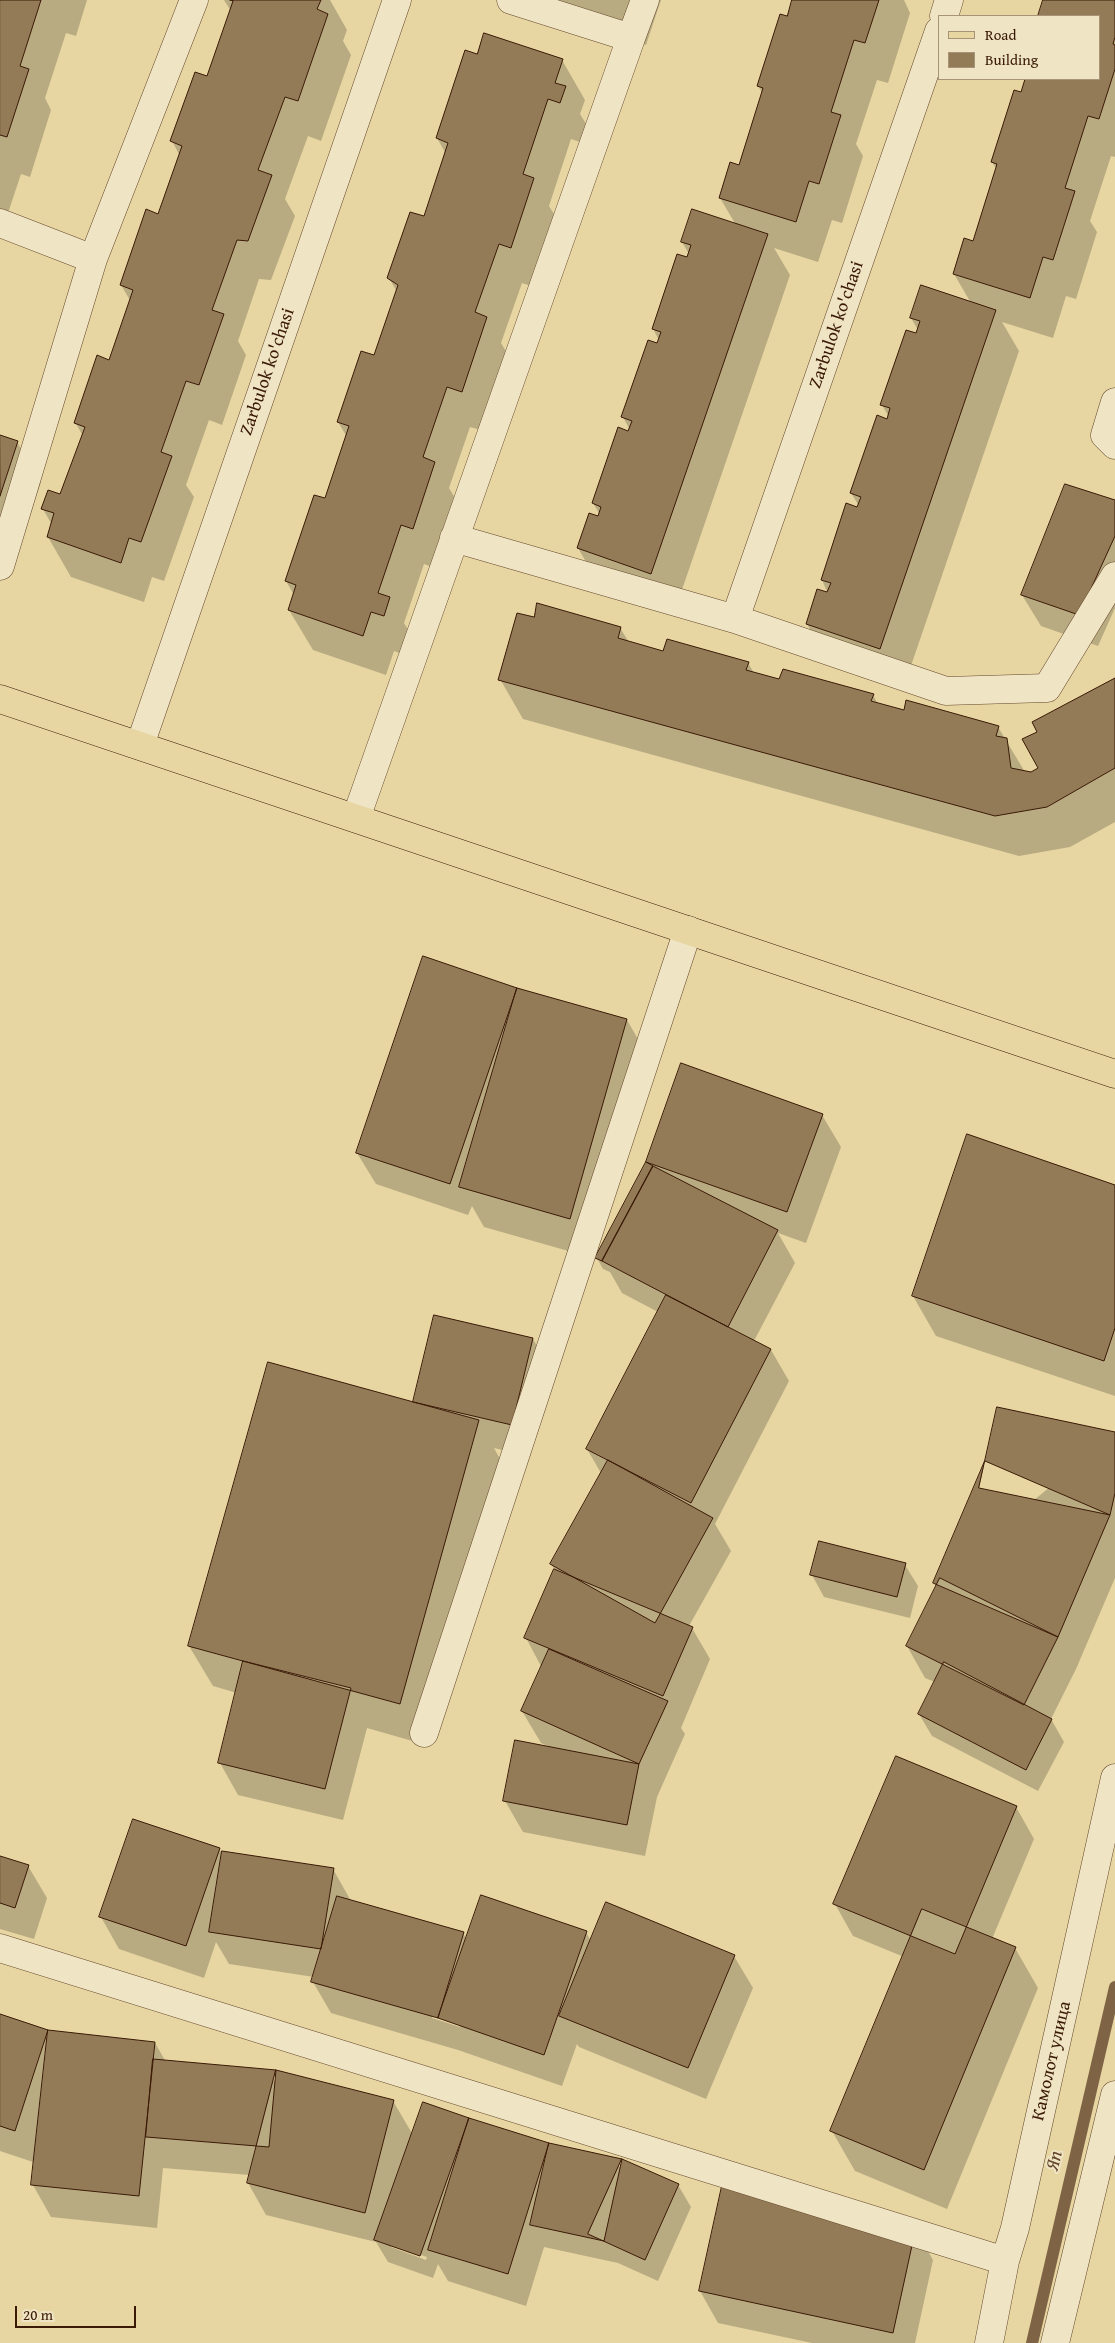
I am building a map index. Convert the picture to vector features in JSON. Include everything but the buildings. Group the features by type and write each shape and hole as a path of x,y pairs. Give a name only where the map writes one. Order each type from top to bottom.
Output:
{"main road":[{"path":"0,699 1115,1074"}],"street":[{"path":"0,566 93,259 194,0"},
{"name":"Zarbulok ko'chasi","path":"140,745 397,0"},
{"path":"511,0 631,38"},
{"path":"356,818 645,0"},
{"path":"944,15 949,0"},
{"name":"Zarbulok ko'chasi","path":"735,619 938,34"},
{"path":"0,223 93,259"},
{"path":"1115,402 1105,435 1115,445"},
{"path":"454,538 735,619 946,691 1047,688 1115,576"},
{"path":"424,1733 688,930"},
{"name":"Камолот улица","path":"989,2343 1005,2261 1015,2228 1115,1778"},
{"path":"0,1948 1005,2261"},
{"path":"1054,2343 1115,2095"}],"waterway":[{"name":"Яп","path":"1032,2343 1115,1987"}]}
